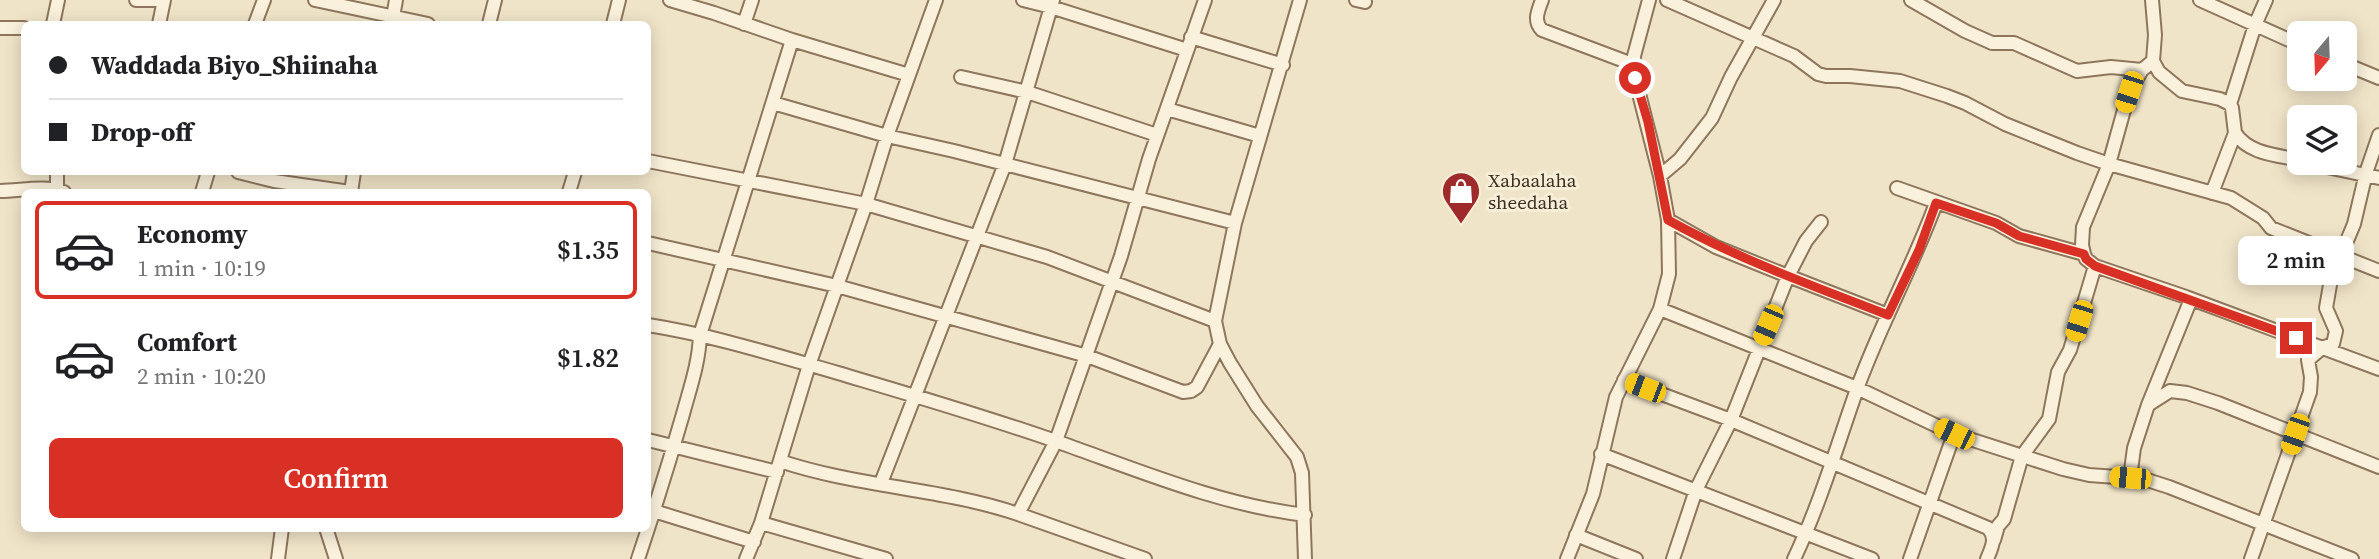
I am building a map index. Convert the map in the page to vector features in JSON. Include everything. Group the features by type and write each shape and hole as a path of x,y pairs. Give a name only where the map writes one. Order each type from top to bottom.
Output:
{"street":[{"path":"54,21 58,0"},
{"path":"136,0 164,0 160,21"},
{"path":"256,21 264,0"},
{"path":"315,0 413,21"},
{"path":"393,17 396,0"},
{"path":"490,21 495,0"},
{"path":"614,21 619,0"},
{"path":"670,0 909,75"},
{"path":"744,24 752,0"},
{"path":"1023,0 1052,3 1187,50"},
{"path":"1018,513 1056,441 1087,356 1157,135 1205,0"},
{"path":"1300,0 1235,223 1215,321 1220,344 1257,405 1297,457 1302,473 1305,559"},
{"path":"1542,0 1537,24 1542,30 1635,65"},
{"path":"1567,559 1593,494 1616,397 1660,309 1670,274 1668,220 1648,122 1635,78 1634,56 1649,0"},
{"path":"1667,0 1794,56 1818,74 1900,81 1965,103 2005,124 2109,164 2231,198 2263,218 2271,228 2379,271"},
{"path":"1660,176 1680,159 1712,118 1774,0"},
{"path":"1911,0 1992,43 2014,43 2077,71 2111,67 2142,70"},
{"path":"2151,0 2155,35 2153,61 2160,72 2182,91 2220,99 2230,104"},
{"path":"2200,0 2287,39"},
{"path":"2266,0 2255,25 2230,104 2235,133 2243,144 2254,150 2287,157"},
{"path":"746,559 761,523 809,365 934,1"},
{"path":"881,483 1005,164 1052,3"},
{"path":"0,28 21,28"},
{"path":"1191,37 1283,65"},
{"path":"754,542 651,516 694,374 700,335 792,40"},
{"path":"2153,61 2142,70 2129,92 2109,164 2083,227 2082,245 2086,259 2095,266 2379,369"},
{"path":"2357,69 2379,78"},
{"path":"961,77 1027,92 1157,135"},
{"path":"773,103 887,136 1235,223"},
{"path":"1167,108 1261,136"},
{"path":"2212,193 2235,133"},
{"path":"2251,559 2310,392 2308,360 2322,348 2333,344 2336,331 2326,308 2331,279 2372,176 2379,135"},
{"path":"651,162 866,204 1047,257 1215,321"},
{"path":"251,175 330,189"},
{"path":"1897,188 1996,223 2019,236 2084,254"},
{"path":"0,191 36,189"},
{"path":"1794,559 1832,464 1857,388 1919,250 1936,203"},
{"path":"1668,220 1716,247 1888,315"},
{"path":"1673,559 1696,490 1731,420 1788,276 1806,241 1821,222"},
{"path":"651,244 837,286 945,316 1087,356 1183,392 1197,387 1220,344"},
{"path":"1987,559 1998,526 2004,519 2022,456 2049,418 2058,372 2070,350 2095,266"},
{"path":"2130,478 2134,448 2148,405 2191,299"},
{"path":"1660,309 1857,388 1954,434 2089,475 2144,480 2169,487 2352,559"},
{"path":"651,325 684,330 809,365 915,396 1218,495 1273,511 1305,515"},
{"path":"1624,380 1731,420 1988,528 1994,540"},
{"path":"2148,405 2170,391 2187,393 2218,402 2379,467"},
{"path":"1910,559 1954,434"},
{"path":"651,441 778,467 983,502 1145,559"},
{"path":"1601,454 1872,559"},
{"path":"761,523 886,559"},
{"path":"278,559 281,532"},
{"path":"327,532 336,559"},
{"path":"638,559 646,532"},
{"path":"1576,535 1636,559"}],"place":[{"name":"Xabaalaha sheedaha","path":"1461,225"}],"route":[{"path":"1635,78 1648,122 1668,220 1716,247 1780,274 1888,315 1919,250 1936,203 1996,223 2019,236 2084,254 2095,266 2296,338"}]}
